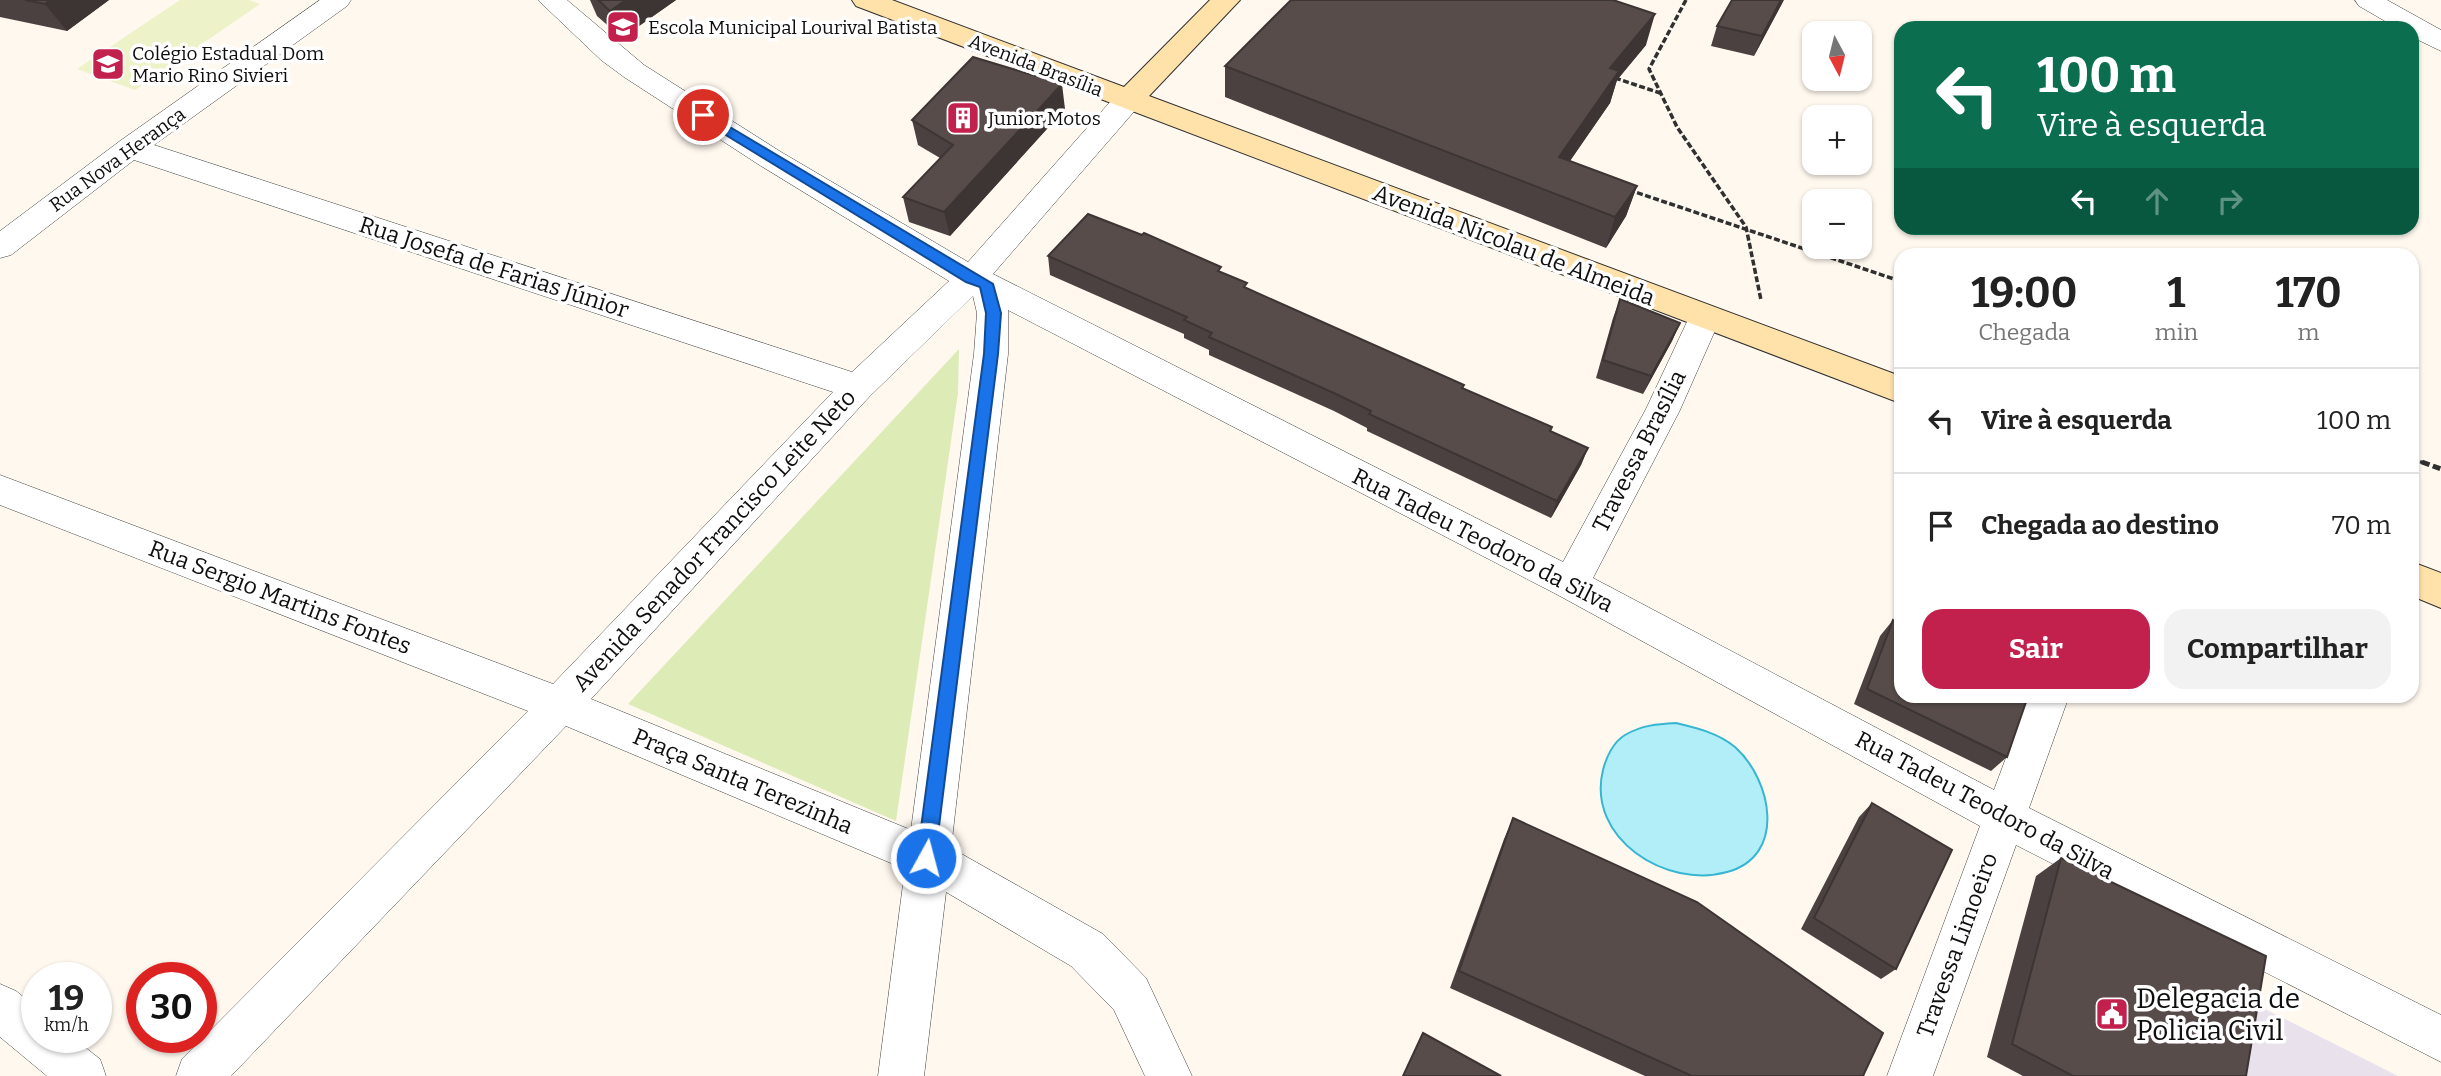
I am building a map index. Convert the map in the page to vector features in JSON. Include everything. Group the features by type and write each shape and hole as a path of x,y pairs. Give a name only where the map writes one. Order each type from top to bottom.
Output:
{"main road":[{"name":"Avenida Brasília","path":"866,0 1128,100"},
{"name":"Avenida Senador Francisco Leite Neto","path":"1128,100 1226,0"},
{"name":"Avenida Nicolau de Almeida","path":"1128,100 1894,388"},
{"path":"2419,582 2441,591"}],"street":[{"name":"Rua Nova Herança","path":"0,247 130,148 338,0"},
{"name":"Rua Tadeu Teodoro da Silva","path":"551,0 634,71 771,159 978,282 1571,584 2004,817 2441,1039"},
{"path":"2368,0 2404,21"},
{"path":"2419,29 2441,42"},
{"name":"Avenida Senador Francisco Leite Neto","path":"199,1076 560,705 858,387 978,282 1128,100"},
{"name":"Rua Josefa de Farias Júnior","path":"130,148 858,387"},
{"path":"901,1076 926,858 991,354 993,313 978,282"},
{"name":"Travessa Brasília","path":"1571,584 1663,410 1704,317"},
{"name":"Rua Sergio Martins Fontes","path":"0,490 560,705"},
{"name":"Travessa Limoeiro","path":"1910,1076 2046,703"},
{"name":"Praça Santa Terezinha","path":"560,705 926,858 1087,950 1130,994 1169,1076"},
{"path":"0,1007 21,1025"},
{"path":"55,1053 83,1076"}],"path":[{"path":"1686,0 1649,69 1677,127 1745,227 1767,342"},
{"path":"1610,77 1661,93"},
{"path":"1626,189 1894,279"},
{"path":"2419,461 2441,469"}],"shaded area":[{"path":"2255,1004 2398,1076 2246,1076"}],"green space":[{"path":"180,0 249,0 260,4 135,90 77,69"},
{"path":"959,349 958,393 896,821 628,704"}],"water":[{"path":"1676,723 1714,735 1735,747 1748,761 1765,797 1766,834 1759,850 1746,863 1727,872 1704,875 1680,873 1657,865 1636,853 1619,837 1607,817 1601,795 1603,770 1614,746 1625,735 1638,729"}],"building":[{"path":"25,0 50,0 45,4"},
{"path":"598,0 626,0 610,11"},
{"path":"1291,0 1613,0 1655,14 1610,68 1619,71 1559,157 1637,186 1615,217 1225,66"},
{"path":"1732,0 1781,0 1762,36 1717,26"},
{"path":"973,57 1062,84 944,212 903,197 953,145 912,120"},
{"path":"1088,214 1142,235 1144,233 1221,267 1218,271 1247,283 1244,287 1464,385 1462,388 1552,427 1550,431 1588,448 1557,501 1369,414 1371,411 1336,394 1209,337 1212,333 1184,320 1187,317 1048,256"},
{"path":"1620,299 1680,323 1651,376 1603,360"},
{"path":"1893,620 1894,702 1867,689"},
{"path":"1896,703 2026,703 2007,757"},
{"path":"1872,803 1952,850 1896,969 1814,918"},
{"path":"1513,818 1697,902 1883,1033 1863,1076 1692,1076 1459,971"},
{"name":"Delegacia de Policia Civil","path":"2061,858 2266,956 2246,1076 2073,1076 2012,1044"},
{"path":"1423,1033 1501,1076 1403,1076"}],"place":[{"name":"Escola Municipal Lourival Batista","path":"623,27"},
{"name":"Colégio Estadual Dom Mario Rino Sivieri","path":"108,64"},
{"name":"Junior Motos","path":"963,118"},
{"name":"Delegacia de Policia Civil","path":"2112,1014"}],"route":[{"path":"703,115 971,279 986,284 993,313 991,354 926,858"}]}
